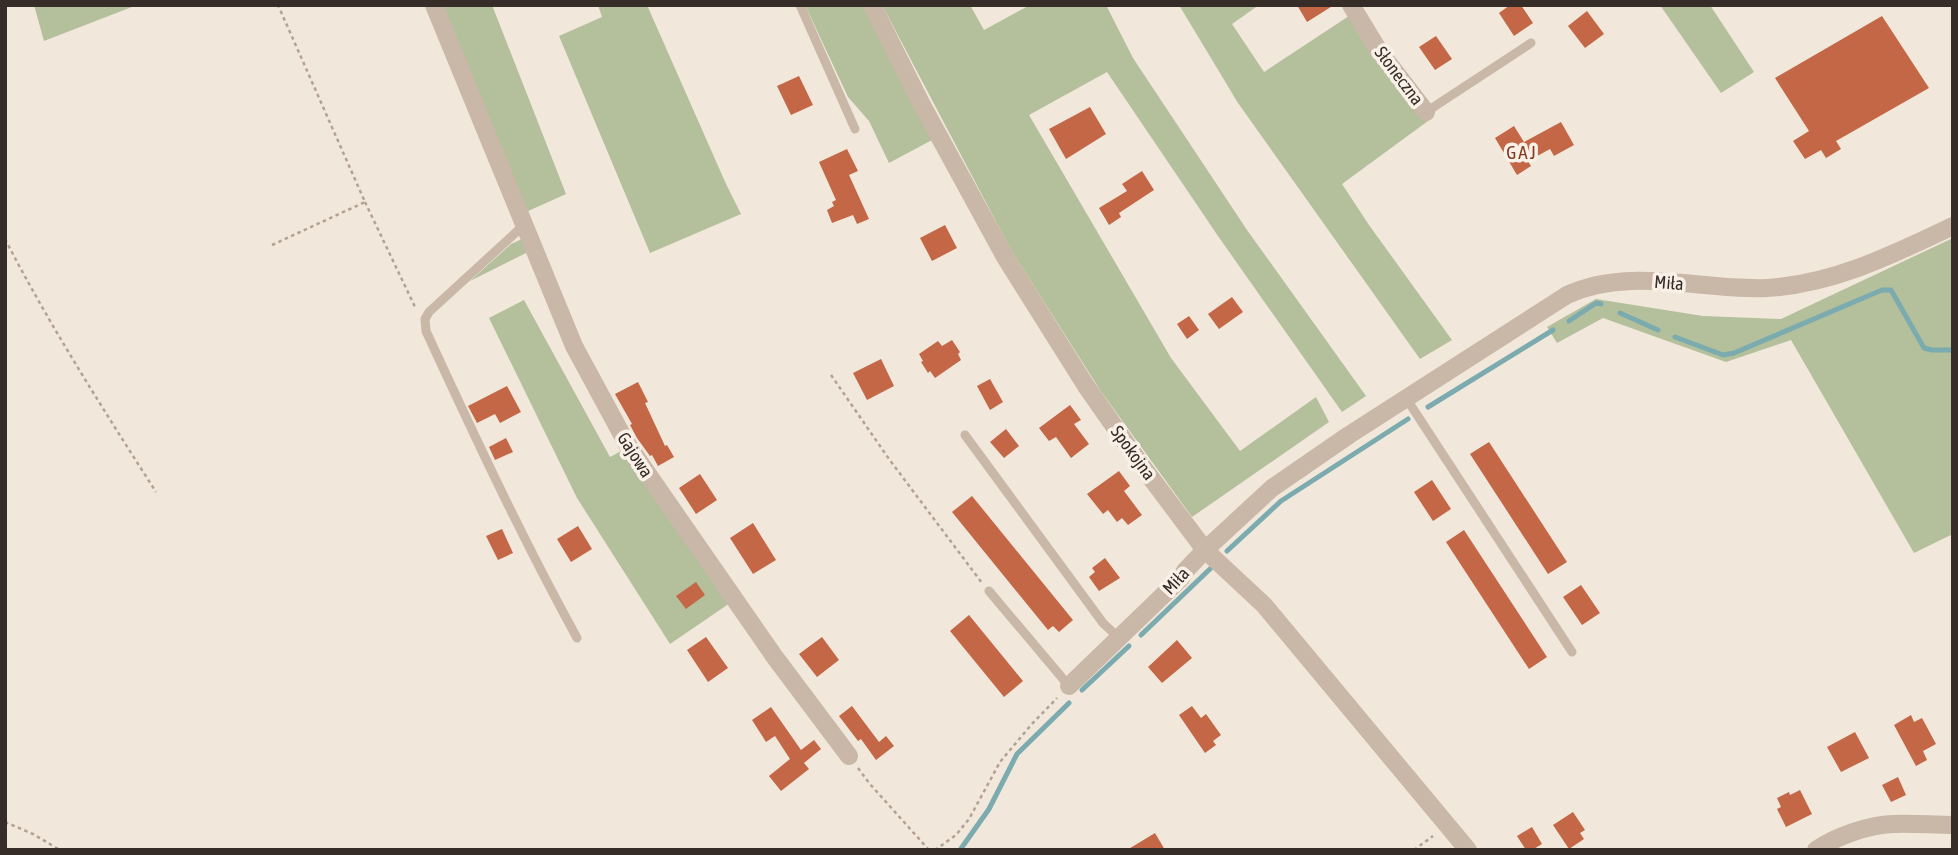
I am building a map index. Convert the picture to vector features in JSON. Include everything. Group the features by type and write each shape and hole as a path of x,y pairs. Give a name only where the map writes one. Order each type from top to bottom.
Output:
{"street":[{"name":"Gajowa","path":"435,5 574,346 627,444 774,656 849,756"},
{"name":"Spokojna","path":"872,5 922,105 1005,257 1142,466 1205,550 1264,606 1468,850"},
{"name":"Słoneczna","path":"1351,5 1379,51 1426,112"},
{"name":"Miła","path":"1069,686 1181,578 1205,550 1272,488 1527,320 1584,288 1631,280 1727,288 1769,288 1795,284 1839,275 1872,263 1953,226"},
{"path":"1816,850 1864,829 1891,824 1953,825"}],"lane":[{"path":"800,5 855,129"},
{"name":"Słoneczna","path":"1426,112 1531,43"},
{"path":"524,225 429,312 425,319 426,331 471,430 577,638"},
{"path":"1406,398 1573,652"},
{"path":"965,435 1103,624 1119,638"},
{"path":"989,591 1069,686"}],"path":[{"path":"278,5 365,202 416,310 425,319"},
{"path":"272,245 365,202"},
{"path":"5,239 77,367 156,492"},
{"path":"831,375 889,459 989,591"},
{"path":"936,850 970,820 1000,762 1069,686"},
{"path":"849,756 869,783 929,850"},
{"path":"5,822 60,850"},
{"path":"1414,850 1447,825"}],"green space":[{"path":"34,5 137,5 44,41"},
{"path":"442,5 492,5 566,194 526,212"},
{"path":"598,5 647,5 741,214 650,253 559,36 602,17"},
{"path":"805,5 863,5 932,140 889,163 869,121 848,97"},
{"path":"882,5 970,5 984,30 1030,5 1106,5 1133,58 1247,230 1366,396 1342,412 1107,72 1029,115 1171,358 1240,451 1316,397 1329,422 1192,517 1100,390 1011,250"},
{"path":"1179,5 1259,5 1232,24 1264,72 1349,16 1371,53 1428,121 1342,184 1452,340 1420,359 1238,103"},
{"path":"1660,5 1710,5 1754,72 1721,93"},
{"path":"1953,238 1953,534 1914,553 1791,340 1726,362 1603,318 1557,343 1547,327 1596,299 1703,316 1781,319"},
{"path":"522,239 528,252 470,281 511,244"},
{"path":"524,300 610,457 625,449 730,603 670,644 577,498 489,318"}],"building":[{"path":"1297,5 1334,5 1307,22"},
{"path":"1510,5 1521,5 1533,23 1514,36 1499,13"},
{"path":"1587,11 1604,34 1585,48 1568,26"},
{"path":"1882,16 1929,88 1836,141 1841,149 1826,158 1821,150 1805,159 1793,141 1809,131 1775,78"},
{"path":"1436,36 1452,59 1435,70 1419,47"},
{"path":"799,76 813,105 791,115 777,86"},
{"path":"1090,107 1106,134 1066,159 1049,129"},
{"path":"1561,122 1574,145 1554,156 1550,149 1528,161 1531,166 1517,175 1495,138 1514,126 1524,142"},
{"path":"847,149 858,171 849,175 869,219 857,224 853,215 832,223 827,210 834,206 832,202 836,200 819,162"},
{"path":"1142,171 1154,190 1119,213 1121,217 1109,225 1099,208 1127,191 1122,184"},
{"path":"945,225 957,248 932,261 920,238"},
{"path":"1232,297 1243,312 1219,329 1208,314"},
{"path":"1189,316 1199,330 1187,339 1177,324"},
{"path":"952,340 960,352 958,354 961,360 935,378 930,371 928,373 919,354 938,341 942,346"},
{"path":"881,359 894,386 867,400 853,373"},
{"path":"990,379 1003,402 990,410 977,386"},
{"path":"638,382 665,446 667,445 674,457 658,466 637,438 615,394"},
{"path":"507,386 521,412 500,423 495,414 477,423 468,406"},
{"path":"1070,405 1081,420 1074,424 1089,444 1071,458 1056,437 1049,441 1039,428"},
{"path":"1006,429 1019,446 1004,458 990,442"},
{"path":"506,438 513,452 495,460 489,447"},
{"path":"1489,442 1567,562 1548,574 1470,454"},
{"path":"1119,471 1130,486 1124,491 1142,515 1128,525 1122,518 1117,522 1108,510 1103,514 1087,494"},
{"path":"700,474 717,500 696,514 679,488"},
{"path":"1432,480 1451,509 1433,521 1414,492"},
{"path":"972,496 1073,620 1059,632 1053,626 1048,630 952,512"},
{"path":"753,523 776,560 753,574 730,538"},
{"path":"578,526 592,549 571,562 557,539"},
{"path":"502,529 513,553 498,560 486,536"},
{"path":"1464,530 1547,657 1529,669 1446,542"},
{"path":"1105,558 1120,578 1099,591 1089,577 1095,572 1092,568"},
{"path":"696,582 705,595 686,609 676,596"},
{"path":"1581,585 1600,613 1582,625 1563,597"},
{"path":"969,615 1023,681 1004,697 950,631"},
{"path":"706,637 728,668 708,682 687,650"},
{"path":"822,637 839,660 817,677 799,654"},
{"path":"1177,640 1192,658 1162,683 1148,667"},
{"path":"852,706 879,742 886,736 894,746 876,760 839,716"},
{"path":"1192,706 1201,718 1206,714 1221,735 1213,741 1216,745 1205,753 1179,715"},
{"path":"771,707 801,750 814,740 821,749 804,763 809,769 781,791 769,776 790,759 775,736 766,742 752,720"},
{"path":"1911,715 1914,722 1922,718 1936,744 1923,751 1927,760 1916,766 1894,725"},
{"path":"1855,732 1869,758 1841,772 1827,747"},
{"path":"1898,777 1906,795 1891,802 1882,785"},
{"path":"1800,790 1812,814 1786,827 1777,809 1781,807 1777,798"},
{"path":"1573,812 1585,830 1580,833 1584,839 1569,849 1553,825"},
{"path":"1532,827 1542,844 1532,850 1526,850 1517,836"},
{"path":"1155,833 1165,850 1127,850"}],"waterway":[{"path":"1675,337 1723,355 1734,353 1882,290 1891,290 1924,348 1953,350"},
{"path":"1569,321 1596,303 1601,304"},
{"path":"1620,313 1658,330"},
{"path":"1428,407 1553,330"},
{"path":"1227,551 1281,501 1408,419"},
{"path":"1141,635 1211,568"},
{"path":"1082,690 1129,646"},
{"path":"960,850 989,809 1017,754 1069,703"}],"district":[{"name":"GAJ","path":"1522,152"}]}
